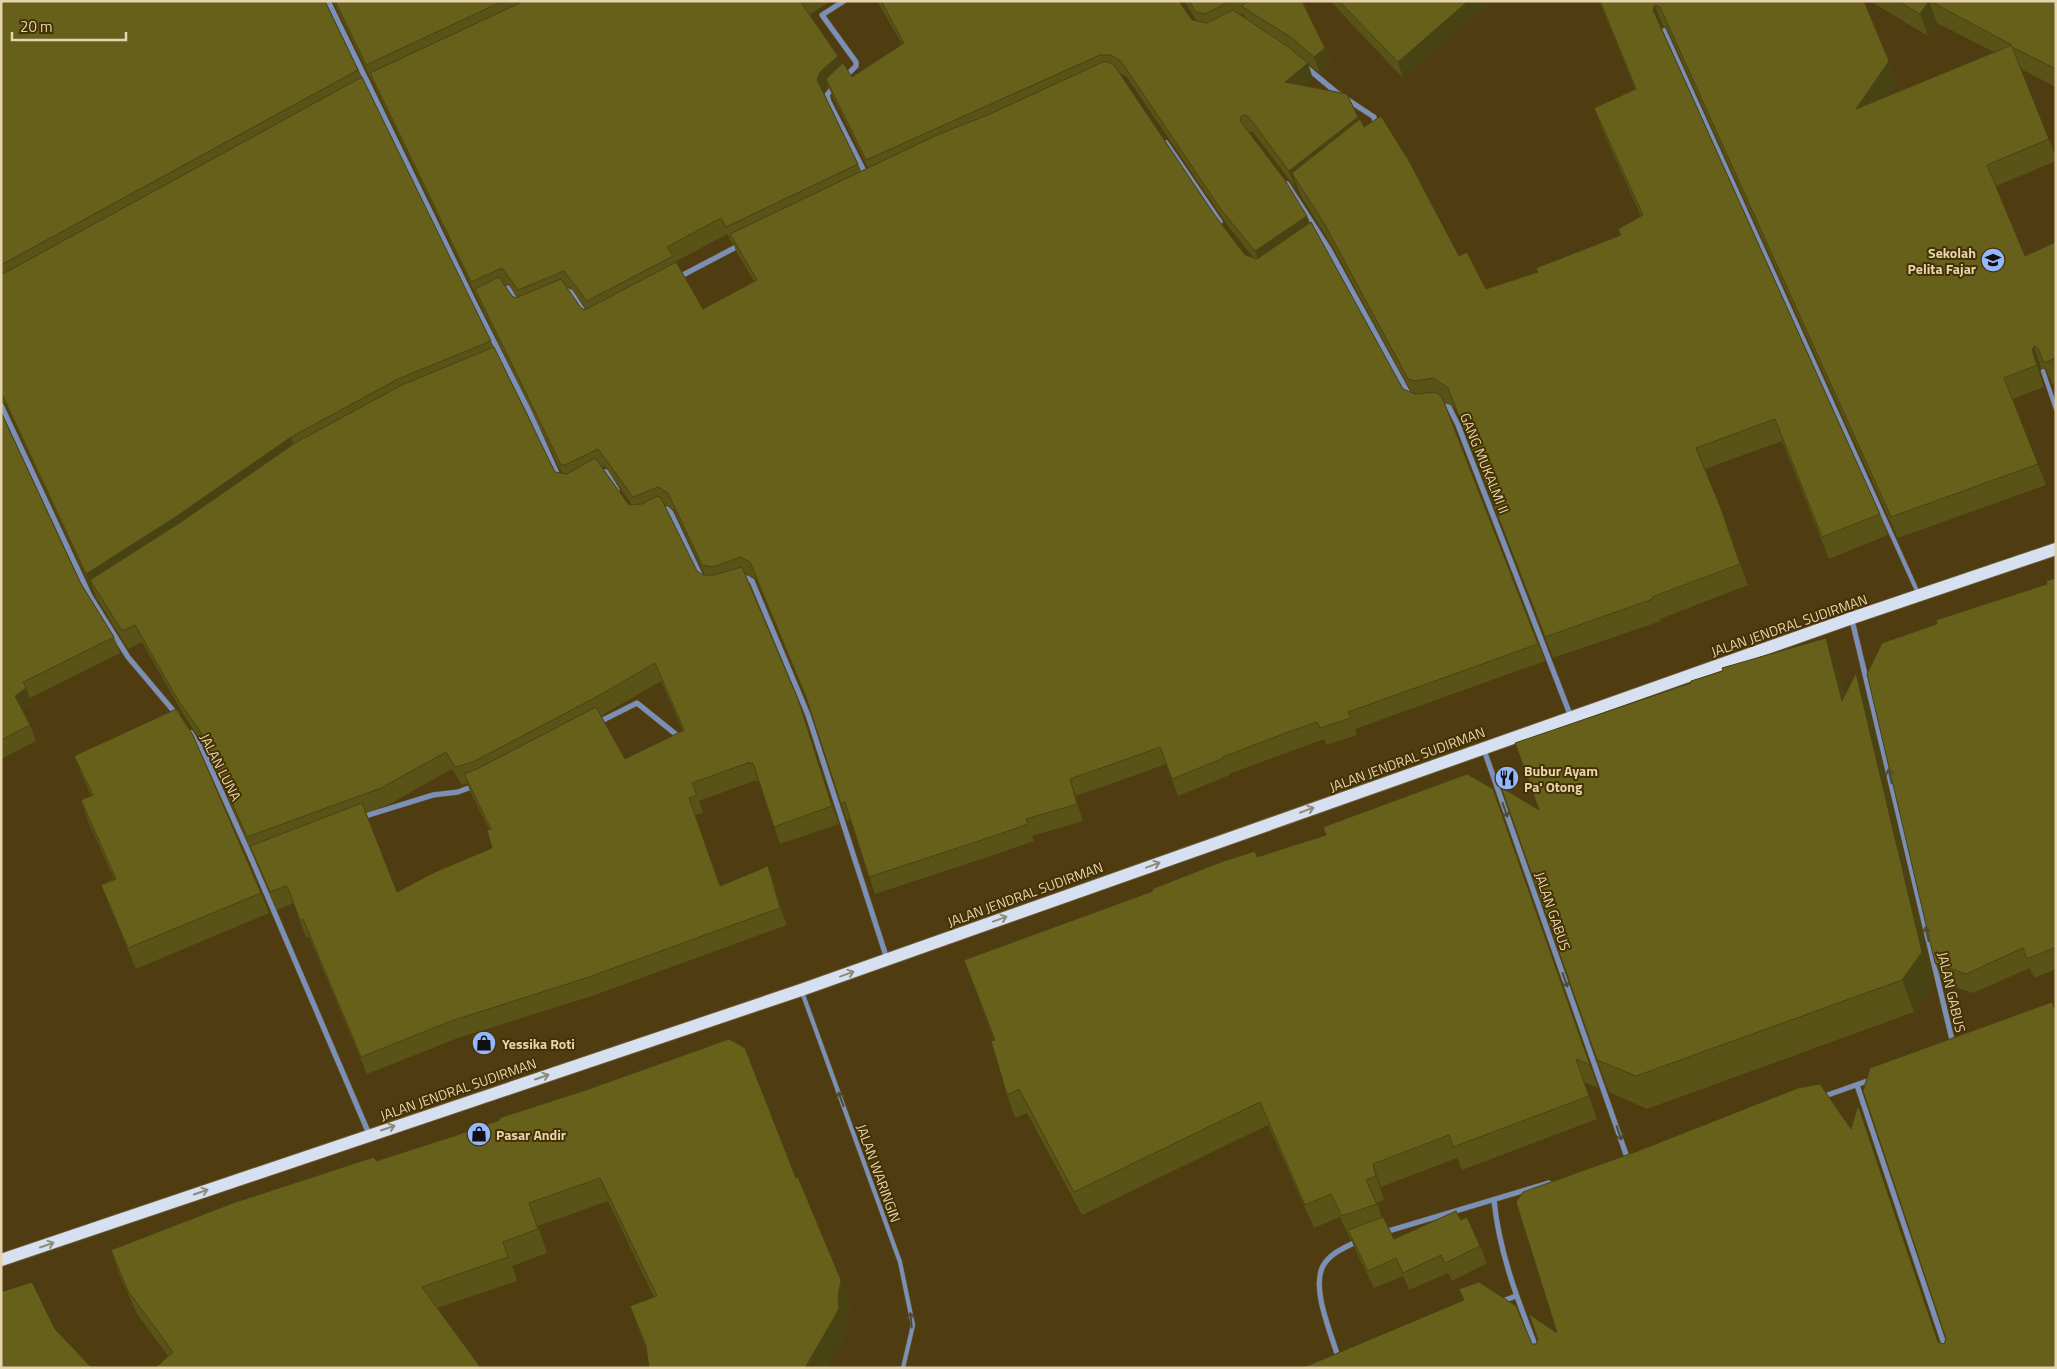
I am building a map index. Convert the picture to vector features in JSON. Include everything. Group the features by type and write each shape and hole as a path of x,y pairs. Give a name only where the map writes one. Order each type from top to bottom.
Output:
{"main road":[{"name":"JALAN JENDRAL SUDIRMAN","path":"1,1260 801,990 1852,618 2056,549"}],"street":[{"path":"328,1 530,413 561,482"},
{"path":"844,1 823,13 822,17 856,62 856,66 827,95 870,182"},
{"path":"1302,64 1336,92 1374,117 1376,128 1369,134"},
{"path":"362,91 378,82"},
{"path":"1162,138 1224,229"},
{"path":"1283,179 1319,233 1413,404"},
{"path":"1294,193 1301,188"},
{"path":"1312,238 1319,233"},
{"path":"670,282 747,241"},
{"path":"499,292 508,288 521,310"},
{"path":"559,294 569,290 584,314"},
{"path":"475,304 483,300"},
{"path":"494,362 503,359"},
{"path":"1,405 90,596 128,657 183,722"},
{"name":"GANG MUKALMI II","path":"1435,406 1446,405 1452,411 1571,717"},
{"path":"593,475 601,471 606,472 619,493"},
{"path":"655,513 664,508 670,513 705,585"},
{"path":"734,583 746,578 752,581 808,715 888,959"},
{"path":"90,596 98,592"},
{"name":"JALAN GABUS","path":"1852,618 1954,1050"},
{"path":"587,728 637,703 678,736"},
{"name":"JALAN LUNA","path":"188,728 204,754 252,860 369,1135"},
{"name":"JALAN GABUS","path":"1483,748 1628,1160"},
{"path":"358,819 433,795 458,792 481,783"},
{"path":"252,860 261,856"},
{"path":"1812,1100 1875,1079"},
{"path":"1857,1085 1949,1358"},
{"path":"1618,1162 1637,1157"},
{"path":"1382,1232 1552,1182"},
{"path":"1494,1200 1498,1229 1516,1296 1541,1359"},
{"path":"1338,1357 1320,1298 1320,1278 1324,1265 1339,1250 1363,1238"},
{"path":"1497,1303 1516,1296"},
{"path":"1330,1360 1347,1353"}],"lane":[{"path":"1664,30 1919,596"},
{"path":"2043,370 2056,409"},
{"name":"JALAN WARINGIN","path":"801,990 900,1262 913,1325 903,1368"}],"building":[{"path":"1,1 325,1 358,70 1,265"},
{"path":"335,1 503,1 366,65"},
{"path":"522,1 800,1 838,56 820,72 817,80 858,164 726,227 721,218 667,247 673,256 587,301 564,271 518,290 502,268 471,282 370,73"},
{"path":"881,1 1179,1 1192,20 1207,23 1233,10 1287,46 1308,63 1285,82 1347,94 1358,117 1289,171 1248,116 1240,117 1241,122 1285,180 1307,216 1255,251 1222,211 1121,61 1111,55 1100,55 866,160 826,79 843,63 852,77 904,43"},
{"path":"1189,1 1230,1 1205,14 1196,12"},
{"path":"1249,1 1302,1 1325,48 1314,57 1292,38 1241,6"},
{"path":"1339,1 1468,1 1398,62"},
{"path":"1600,1 1864,1 1889,61 1856,109 2012,45 1930,1 2056,1 2056,69 2012,47 2049,139 1987,165 2025,256 2056,242 2056,358 2044,363 2038,348 2034,346 2032,350 2037,365 2004,378 2038,464 1891,517 1660,7 1655,5 1653,10 1880,514 1822,537 1775,419 1696,448 1720,506 1740,564 1652,597 1653,599 1545,637 1448,388 1434,378 1414,381 1408,379 1325,225 1292,173 1360,119 1364,127 1381,116 1409,161 1459,256 1467,252 1486,289 1538,272 1536,268 1621,235 1618,229 1643,215 1594,108 1636,89"},
{"path":"1898,1 1929,1 1920,14"},
{"path":"1103,62 1114,65 1214,214 1245,255 1257,259 1311,222 1403,389 1415,394 1435,392 1442,397 1538,644 1348,712 1351,718 1320,728 1317,722 1223,757 1172,779 1160,747 1070,779 1077,804 1026,819 1028,824 869,877 845,802 841,804 806,697 750,562 741,557 713,567 702,565 668,493 658,487 633,497 598,449 565,465 561,465 475,289 499,277 512,296 516,298 561,279 581,308 585,310 676,262 703,309 757,280 730,234 937,135 990,114"},
{"path":"362,77 491,341 398,379 291,437 177,516 86,574 1,392 1,275"},
{"path":"494,347 555,472 567,474 595,458 629,505 642,504 657,496 661,498 697,571 703,575 714,575 742,567 798,699 832,806 774,827 753,763 750,764 750,762 692,783 697,795 689,798 720,886 768,866 780,908 586,978 451,1021 361,1057 303,919 300,921 289,890 286,886 270,892 250,846 362,803 397,892 435,872 492,848 487,830 491,829 464,774 596,707 625,759 684,730 655,663 600,695 473,762 455,767 446,752 381,788 247,837 202,734 178,700 135,625 122,631 90,580 181,522 295,443 402,385"},
{"path":"1,412 80,582 114,637 23,682 26,688 15,696 30,725 1,740"},
{"path":"2056,578 2056,947 2027,959 2023,948 1966,974 1935,963 1867,674 1882,643 1937,624 1936,620 2047,584 2046,581"},
{"path":"1826,638 1842,701 1856,673 1922,952 1902,980 1636,1076 1597,1060 1501,787 1539,810 1515,743 1691,683 1691,681 1723,671 1722,668"},
{"path":"176,709 193,735 261,893 128,948 101,885 116,879 81,800 93,795 74,756"},
{"path":"1467,774 1493,789 1590,1065 1576,1059 1589,1096 1453,1147 1449,1135 1373,1164 1376,1176 1366,1180 1377,1204 1342,1216 1331,1194 1305,1205 1260,1102 1074,1192 1019,1089 1007,1095 991,1041 995,1040 964,960 1153,891 1152,889 1221,862 1255,851 1257,857 1326,835 1323,827"},
{"path":"2052,1002 2054,1008 2056,1007 2056,1368 1302,1368 1464,1300 1459,1289 1479,1282 1516,1306 1532,1344 1536,1344 1538,1340 1529,1314 1557,1333 1516,1202 1523,1192 1635,1152 1798,1088 1820,1084 1851,1129 1858,1105 1938,1342 1944,1344 1946,1339 1863,1091 1870,1068"},
{"path":"729,1039 745,1048 796,1178 798,1177 841,1280 838,1297 839,1309 805,1368 649,1368 646,1346 630,1306 657,1296 600,1178 529,1203 538,1229 503,1242 508,1257 422,1287 481,1368 155,1368 173,1352 128,1291 111,1250 233,1203 374,1157 376,1161 451,1137 500,1120 499,1118 586,1090"},
{"path":"1456,1211 1461,1220 1467,1217 1480,1246 1445,1263 1441,1255 1403,1273 1396,1258 1368,1271 1348,1230 1383,1217 1394,1239"},
{"path":"32,1282 55,1329 92,1368 1,1368 1,1292"}],"place":[{"name":"Sekolah Pelita Fajar","path":"1993,260"},
{"name":"Bubur Ayam Pa' Otong","path":"1507,778"},
{"name":"Yessika Roti","path":"484,1043"},
{"name":"Pasar Andir","path":"479,1134"}]}
